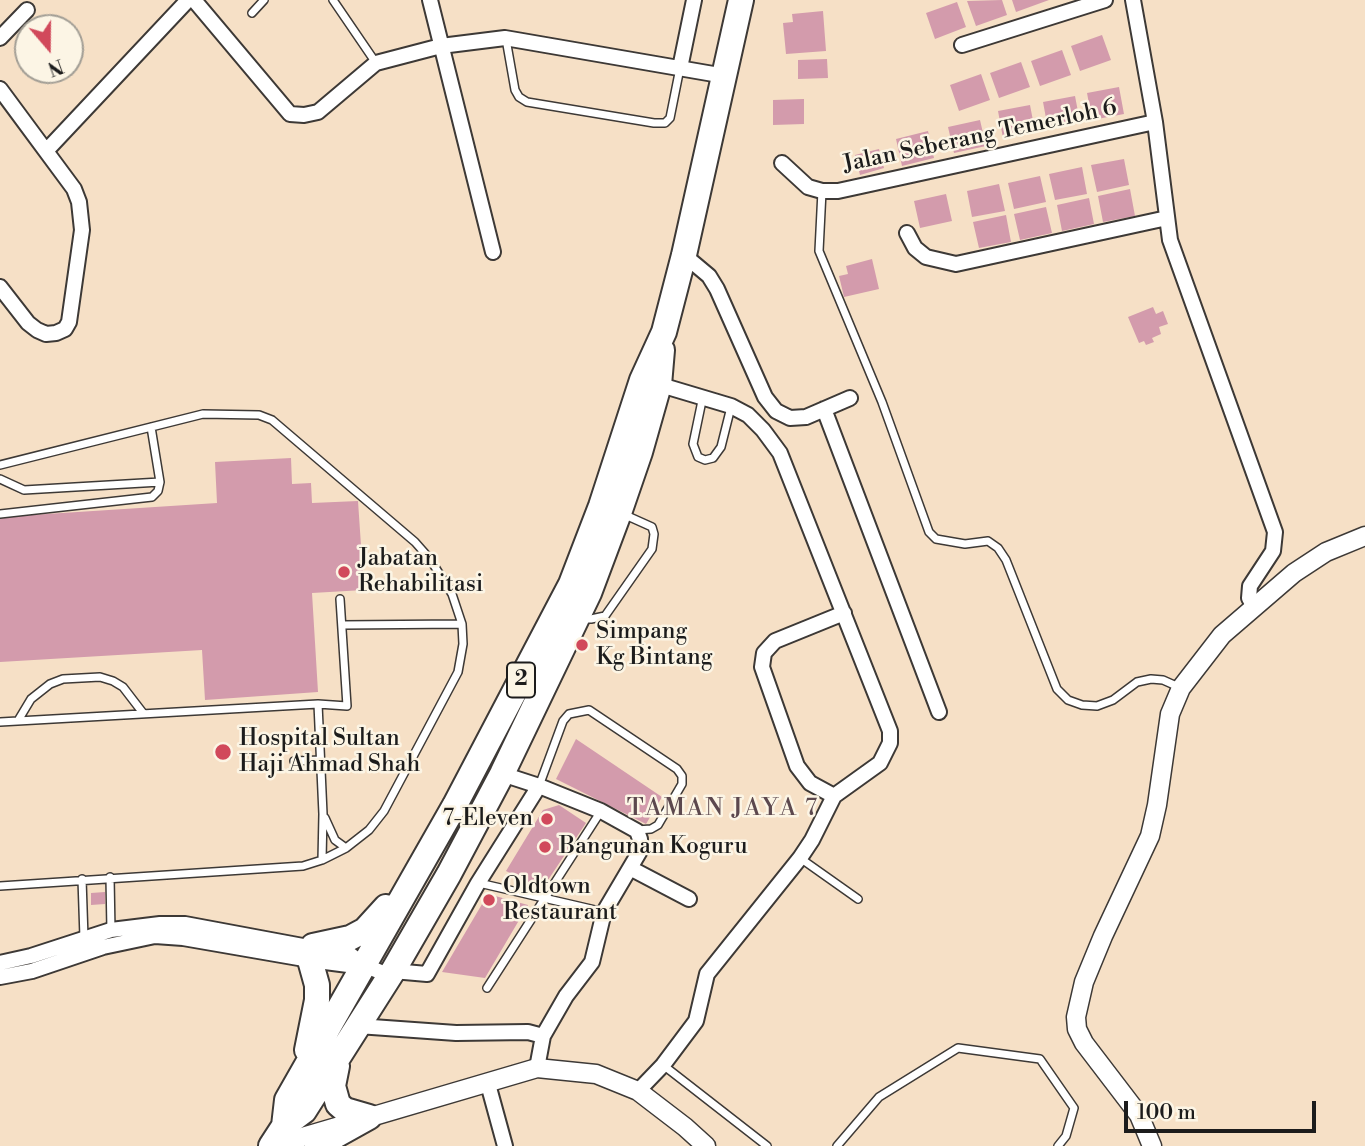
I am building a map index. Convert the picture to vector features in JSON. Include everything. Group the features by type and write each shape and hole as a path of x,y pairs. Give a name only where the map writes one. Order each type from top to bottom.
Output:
{"highway":[{"name":"2","path":"275,1139 304,1111 392,973 449,874 502,774 589,593 619,513 684,255 741,0"},
{"name":"2","path":"275,1139 286,1100 428,852 571,584 651,382"},
{"path":"300,1078 317,1000 312,953 350,939 365,930 377,919 428,852"},
{"path":"340,1055 332,1086 334,1096 345,1110 369,1117"},
{"path":"317,1146 369,1117"}],"street":[{"path":"47,150 188,0"},
{"path":"194,0 290,114 304,116 318,112 376,63 441,46 505,38 725,76"},
{"path":"430,0 493,252"},
{"path":"680,68 694,0"},
{"path":"962,45 1105,0"},
{"path":"1133,0 1155,122 1170,240 1275,532 1273,551 1250,586 1249,598 1254,607"},
{"path":"0,38 27,10"},
{"path":"0,89 74,189 79,202 82,230 69,322 65,329 46,334 37,330 28,323 0,287"},
{"name":"Jalan Seberang Temerloh 6","path":"782,163 808,187 821,191 838,191 1155,122"},
{"path":"907,233 915,248 926,257 957,264 1167,218"},
{"path":"684,255 709,276 717,289 765,397 776,411 790,418 806,417 850,398"},
{"path":"638,1091 663,1065 696,1020 707,974 800,858 834,796 880,762 890,743 890,732 780,453 763,429 748,415 703,396 651,382"},
{"path":"824,410 939,712"},
{"path":"1152,1146 1139,1115 1084,1043 1077,1029 1076,1017 1084,982 1150,836 1170,714 1181,688 1222,635 1294,573 1326,552 1365,536"},
{"path":"834,796 810,783 797,766 762,667 764,653 775,641 844,613"},
{"path":"502,774 601,811 637,831 640,839 640,851 604,912 592,962 566,996 543,1036 537,1068"},
{"path":"0,963 31,956 111,930 185,924 392,973 427,974 478,883 539,786"},
{"path":"630,868 689,899"},
{"path":"0,977 32,971 103,947 155,936 312,953"},
{"path":"358,1026 456,1033 528,1032 543,1036"},
{"path":"275,1139 369,1117 537,1068 596,1073 638,1091 706,1146"},
{"path":"488,1084 505,1146"}],"lane":[{"path":"252,13 264,0"},
{"path":"334,0 376,63"},
{"path":"505,38 516,90 519,97 527,102 664,123 670,118 680,68"},
{"path":"821,191 819,251 882,402 929,532 936,539 965,544 988,541 998,548 1006,560 1057,689 1068,700 1097,706 1113,700 1137,682 1151,679 1163,680 1181,688"},
{"path":"703,396 693,444 698,457 705,460 713,458 721,447 731,406"},
{"path":"0,465 203,414 258,415 272,421 415,542 430,559 452,594 462,624 463,644 458,672 384,811 369,830 346,848 303,866 0,886"},
{"path":"0,514 152,497 158,491 160,482 151,427"},
{"path":"0,479 24,490 160,482"},
{"path":"577,618 605,616 652,549 652,527 619,513"},
{"path":"0,722 318,704 347,706 340,599"},
{"path":"342,625 462,624"},
{"path":"19,719 32,699 50,684 63,679 100,677 123,687 142,713"},
{"path":"318,704 323,814 322,860"},
{"path":"539,786 564,720 569,714 589,710 677,769 682,776 682,784 658,825 637,831"},
{"path":"294,761 321,760"},
{"path":"487,988 601,811"},
{"path":"323,814 335,840 346,848"},
{"path":"800,858 858,899"},
{"path":"82,879 83,938 103,947 111,930 110,877"},
{"path":"478,883 604,912"},
{"path":"837,1146 879,1097 958,1048 1040,1059 1074,1108 1066,1136 1058,1146"},
{"path":"663,1065 767,1146"}],"building":[{"path":"1002,0 1007,15 976,26 967,1"},
{"path":"1012,0 1049,0 1016,12"},
{"path":"957,2 966,27 935,39 926,13"},
{"path":"823,11 826,51 786,54 783,23 793,22 792,14"},
{"path":"1102,35 1111,60 1080,71 1071,46"},
{"path":"1062,50 1071,75 1040,86 1031,61"},
{"path":"827,59 828,78 798,79 798,60"},
{"path":"1021,62 1030,87 999,98 990,73"},
{"path":"981,74 990,100 959,111 950,85"},
{"path":"1119,87 1124,114 1092,120 1087,93"},
{"path":"1075,96 1080,122 1048,129 1043,102"},
{"path":"804,99 804,124 773,125 773,100"},
{"path":"1030,105 1035,131 1003,138 998,111"},
{"path":"980,120 986,146 954,153 948,127"},
{"path":"928,131 934,158 902,166 896,139"},
{"path":"879,149 884,168 860,175 855,155"},
{"path":"1124,159 1129,185 1097,192 1091,165"},
{"path":"1082,167 1087,194 1055,200 1049,174"},
{"path":"1040,176 1046,202 1014,209 1008,183"},
{"path":"999,184 1005,211 972,217 967,191"},
{"path":"1130,189 1135,216 1103,222 1098,196"},
{"path":"946,194 952,221 920,228 914,201"},
{"path":"1089,198 1094,224 1062,231 1057,205"},
{"path":"1046,207 1052,233 1020,240 1014,214"},
{"path":"1006,215 1011,242 979,248 973,222"},
{"path":"872,259 879,289 844,297 839,276 848,274 846,266"},
{"path":"1153,307 1156,314 1163,311 1168,324 1159,327 1161,334 1152,338 1154,342 1146,345 1144,341 1139,343 1128,317"},
{"path":"291,458 292,484 311,483 312,503 358,501 364,590 312,593 318,692 205,700 202,650 0,662 0,517 217,503 215,462"},
{"path":"576,739 662,797 646,824 556,779"},
{"name":"Bangunan Koguru","path":"559,805 586,823 542,889 506,871 543,810"},
{"path":"105,892 105,904 91,905 91,893"},
{"path":"488,894 528,905 485,978 442,972"}],"place":[{"name":"Jabatan Rehabilitasi","path":"344,572"},
{"name":"Simpang Kg Bintang","path":"582,645"},
{"name":"Hospital Sultan Haji Ahmad Shah","path":"223,752"},
{"name":"7-Eleven","path":"547,819"},
{"name":"Bangunan Koguru","path":"545,847"},
{"name":"Oldtown Restaurant","path":"489,900"}],"district":[{"name":"TAMAN JAYA 7","path":"723,809"}]}
